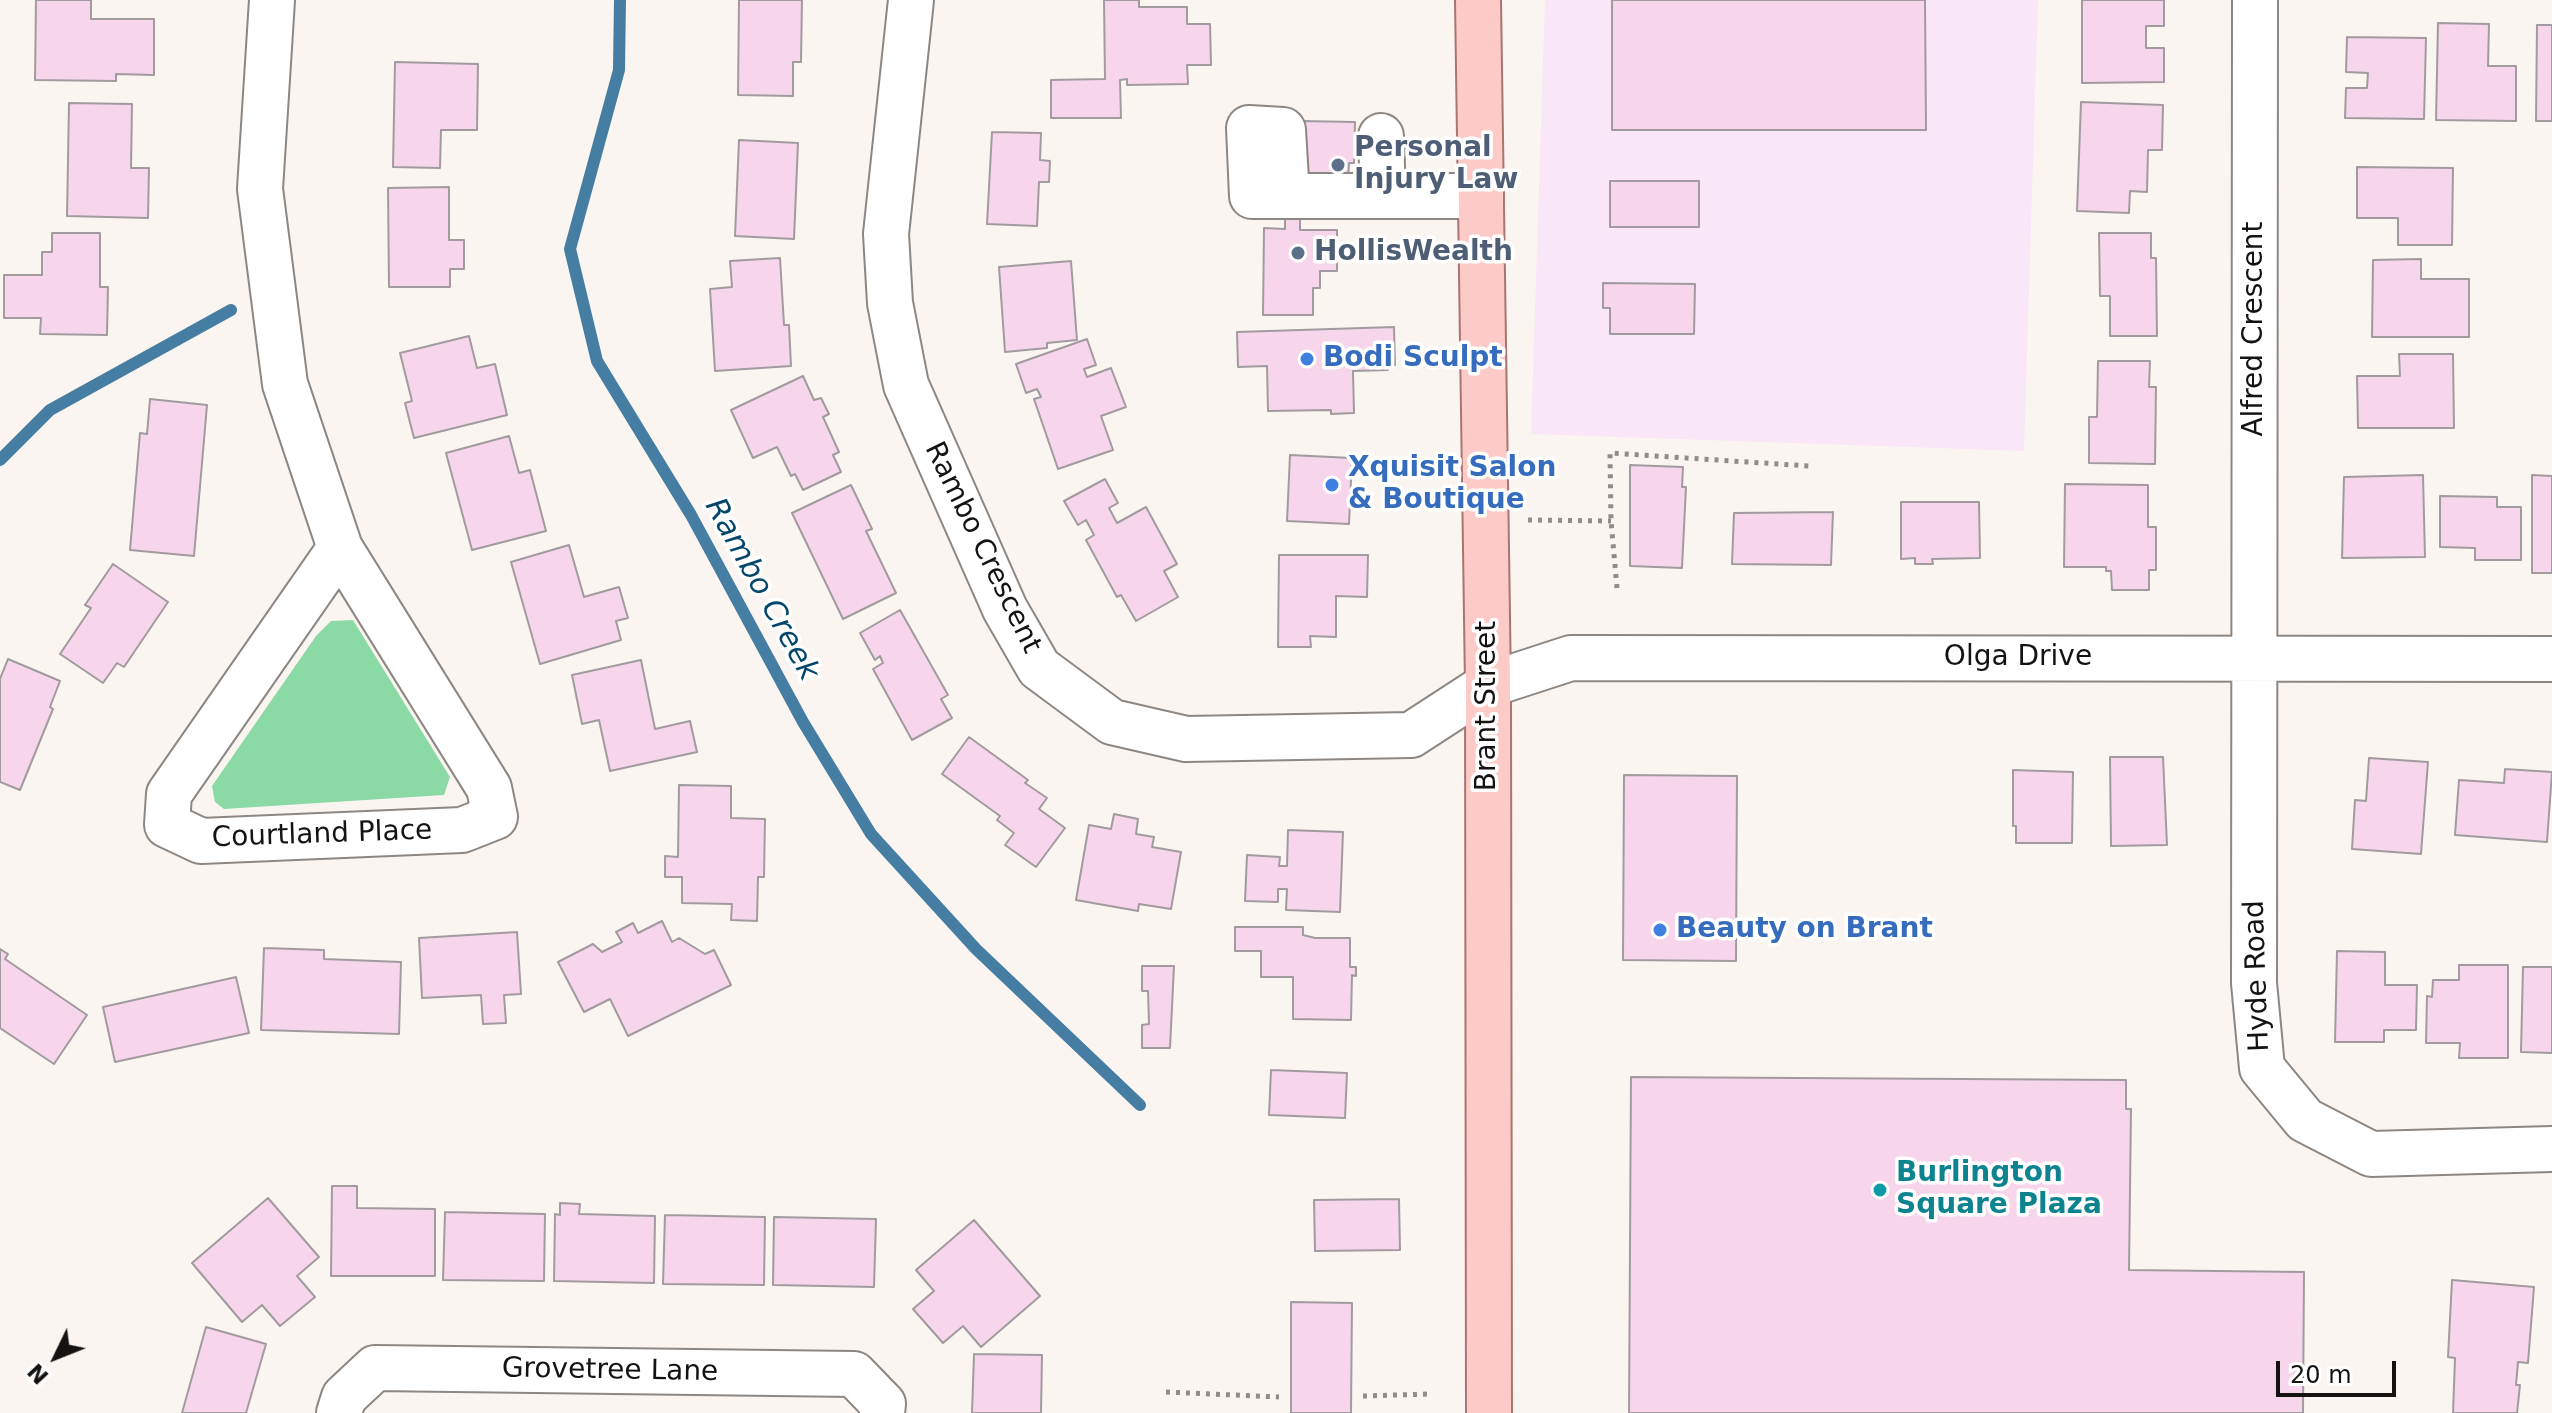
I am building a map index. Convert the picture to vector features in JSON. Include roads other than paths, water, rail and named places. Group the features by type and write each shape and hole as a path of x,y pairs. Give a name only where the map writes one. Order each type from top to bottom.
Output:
{"main road":[{"name":"Brant Street","path":"1478,0 1488,685 1489,1413"}],"street":[{"name":"Courtland Place","path":"272,0 260,189 285,384 340,548 489,788 495,817 462,830 201,841 167,825 169,794 340,548"},
{"name":"Rambo Crescent","path":"911,0 886,234 890,303 906,385 1005,609 1039,668 1112,722 1186,739 1411,735 1488,685"},
{"name":"Alfred Crescent","path":"2255,0 2256,657"},
{"path":"1381,136 1383,196"},
{"path":"1287,196 1481,196"},
{"name":"Hyde Road","path":"2256,657 2254,983 2262,1068 2305,1120 2371,1154 2552,1149"},
{"name":"Olga Drive","path":"1488,685 1571,658 2552,659"},
{"name":"Grovetree Lane","path":"339,1413 344,1397 375,1368 854,1374 883,1404 882,1413"}],"waterway":[{"name":"Rambo Creek","path":"620,0 619,70 570,249 597,361 691,515 803,722 871,834 976,949 1140,1105"},
{"name":"Rambo Creek","path":"0,460 50,410 231,310"}],"place":[{"name":"Personal Injury Law","path":"1338,165"},
{"name":"HollisWealth","path":"1298,253"},
{"name":"Bodi Sculpt","path":"1307,359"},
{"name":"Xquisit Salon & Boutique","path":"1332,485"},
{"name":"Beauty on Brant","path":"1660,930"},
{"name":"Burlington Square Plaza","path":"1880,1190"}]}
